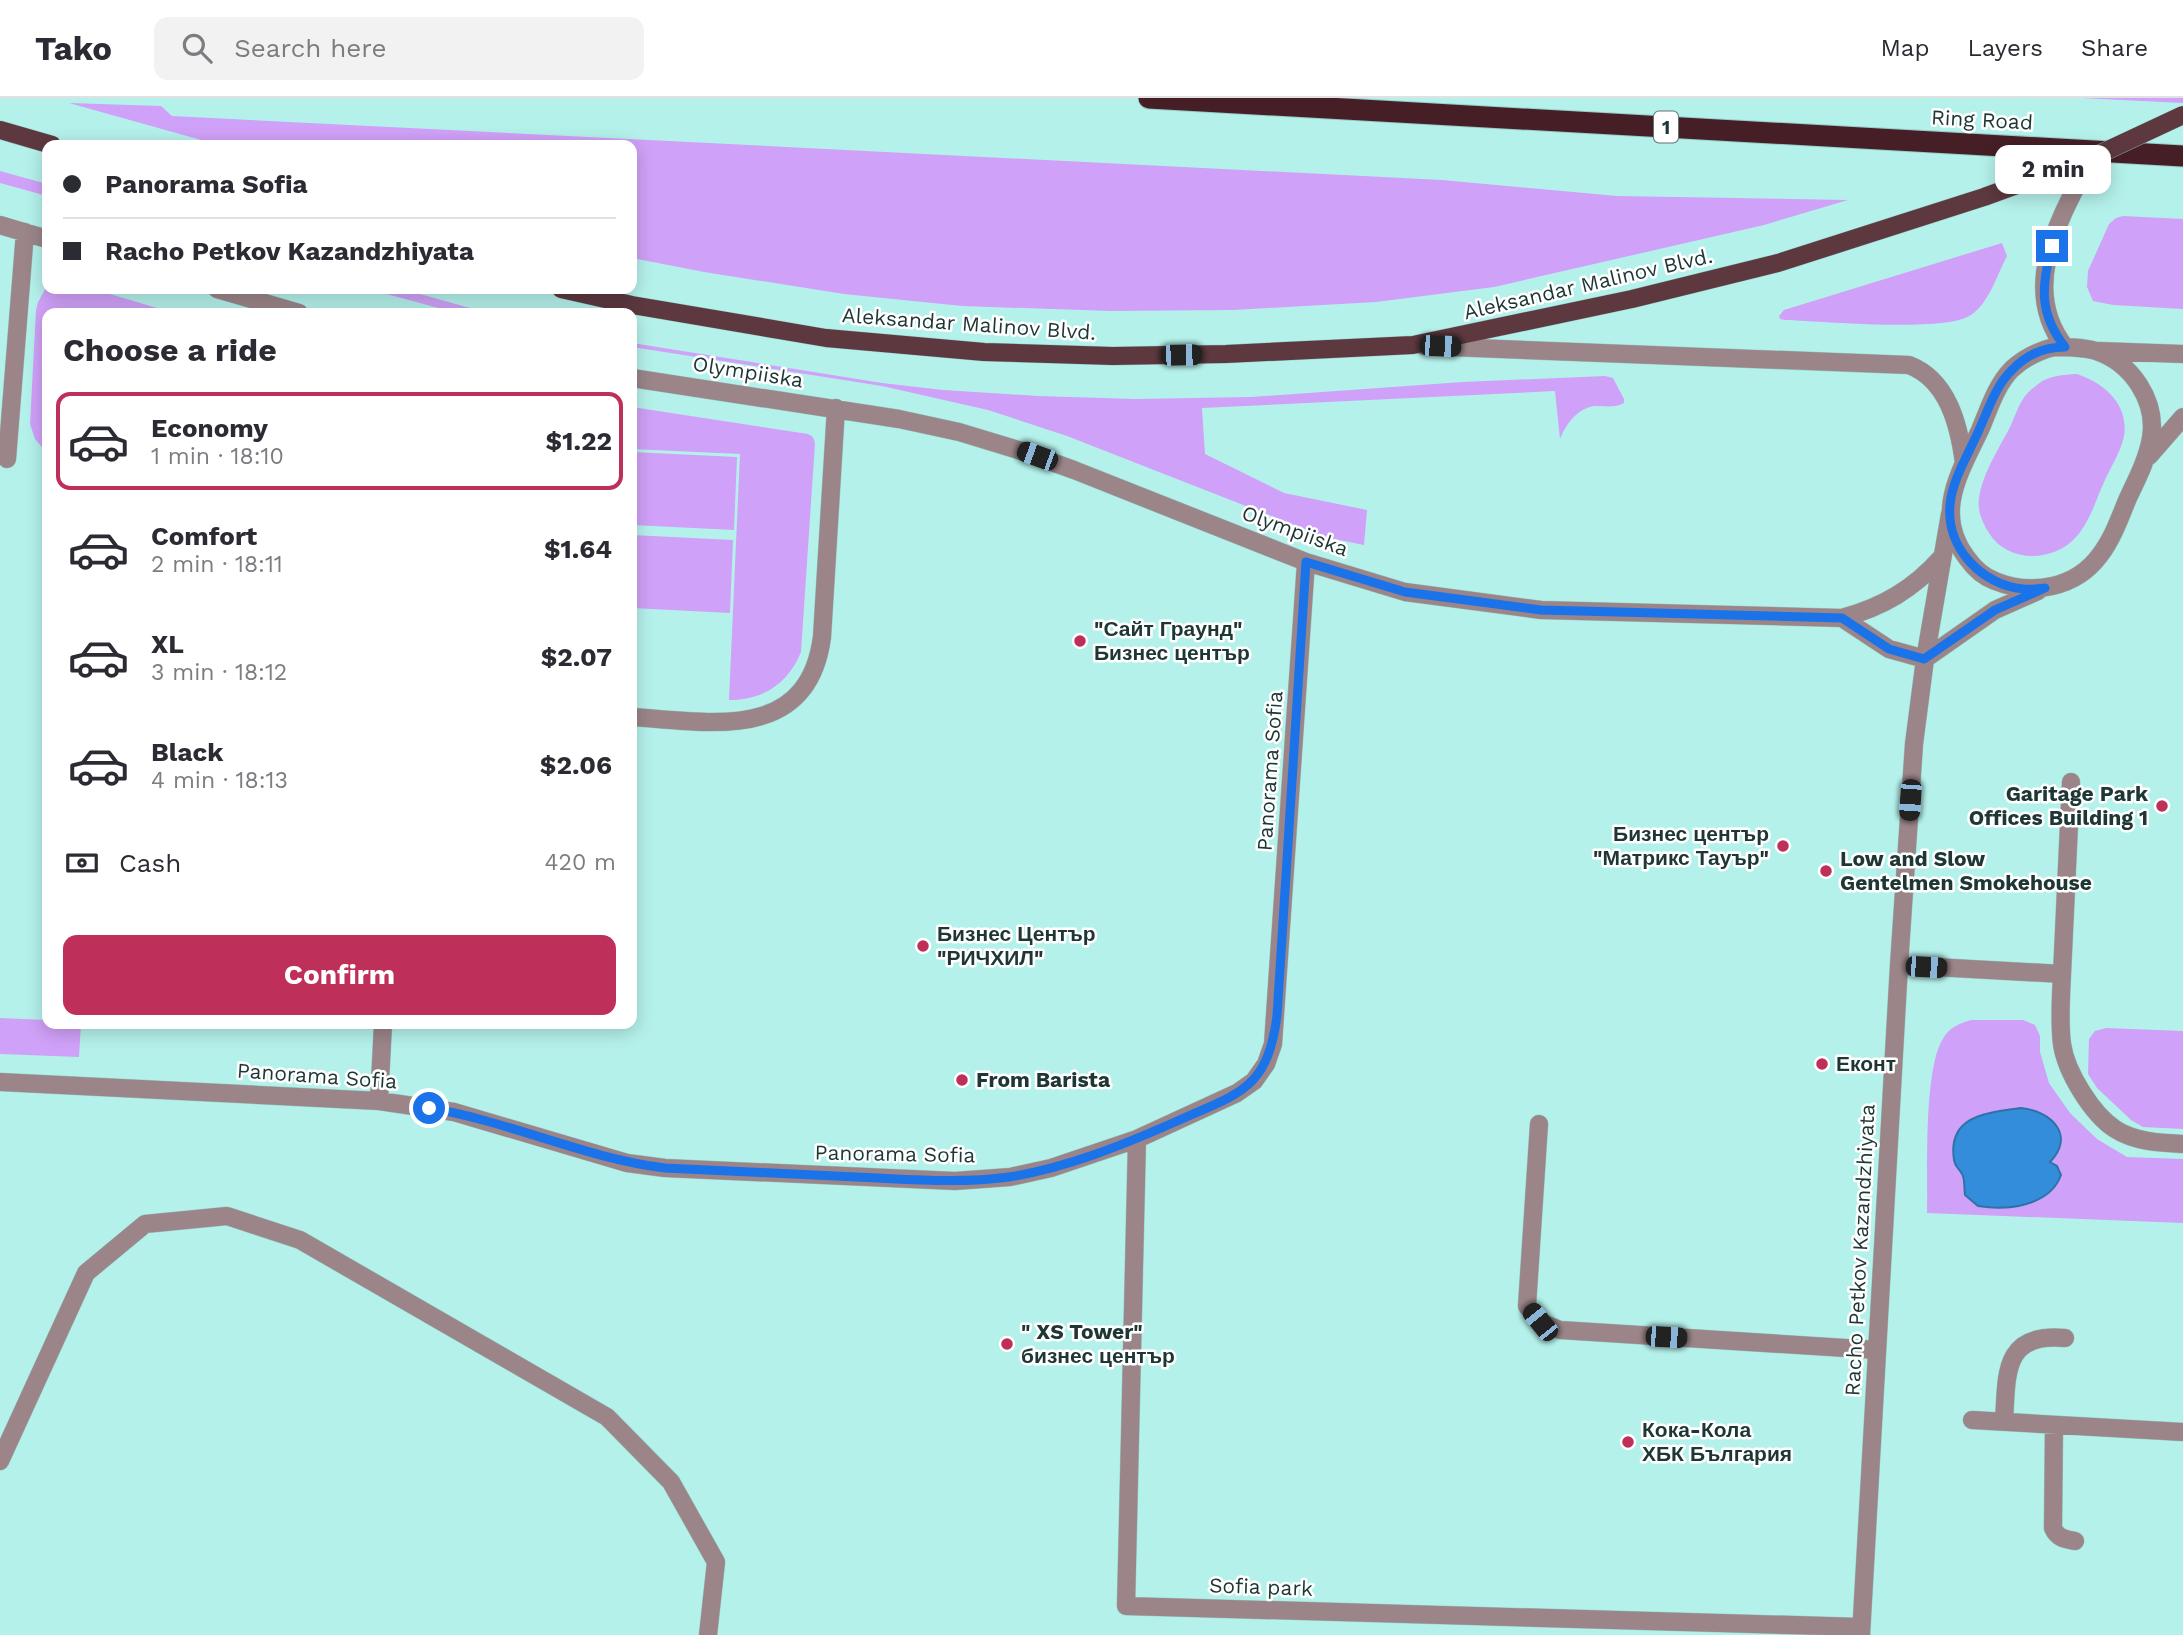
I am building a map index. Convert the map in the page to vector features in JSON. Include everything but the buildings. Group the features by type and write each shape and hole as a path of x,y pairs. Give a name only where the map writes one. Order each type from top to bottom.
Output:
{"highway":[{"name":"Ring Road","path":"1149,98 2183,156"}],"main road":[{"name":"Aleksandar Malinov Blvd.","path":"583,294 632,305 826,338 984,352 1113,356 1226,354 1413,345 1632,299 1778,263 1984,197 2091,158 2183,115"},
{"path":"0,130 42,142"}],"street":[{"path":"2065,347 2053,332 2046,312 2043,299 2045,271 2059,222 2091,158"},
{"path":"0,225 42,237"},
{"path":"7,458 24,232"},
{"path":"234,294 282,308"},
{"path":"1413,345 1909,365 1922,369 1943,393 1959,429 1964,463"},
{"path":"2045,588 2023,589 2005,585 1989,579 1972,566 1960,549 1950,514 1952,494 1964,463 2002,381 2026,358 2040,351 2065,347 2095,351 2183,354"},
{"path":"1842,618 1889,649 1924,659 1995,610 2080,575 2101,555 2145,461 2152,424 2146,396 2126,368 2095,351"},
{"name":"Olympiiska","path":"637,379 911,421 1018,450 1306,562 1405,592 1541,610 1842,618 1870,610 1892,599 1927,574 1941,558"},
{"path":"637,717 732,723 757,719 782,709 798,695 812,675 819,657 822,637 836,408"},
{"path":"2145,461 2183,417"},
{"name":"Racho Petkov Kazandzhiyata","path":"1861,1631 1914,744 1924,659 1950,514"},
{"name":"Panorama Sofia","path":"0,1082 379,1101 454,1112 627,1163 706,1170 955,1181 1010,1177 1051,1168 1137,1139 1246,1087 1266,1064 1273,1044 1306,562"},
{"path":"2071,782 2062,974 2062,1045 2067,1065 2078,1088 2115,1129 2139,1139 2183,1144"},
{"path":"1899,965 2062,974"},
{"path":"379,1101 383,1029"},
{"path":"1539,1124 1527,1306 1540,1322 1560,1330 1877,1350"},
{"name":"Sofia park","path":"1137,1139 1126,1606 1861,1631"},
{"path":"0,1461 86,1273 145,1224 226,1216 300,1240 607,1417 671,1482 716,1562 708,1635"},
{"path":"2004,1422 2008,1369 2017,1349 2035,1338 2065,1338"},
{"path":"1972,1420 2183,1432"},
{"path":"2053,1425 2053,1528 2062,1538 2075,1541"}],"shaded area":[{"path":"2081,98 2183,98 2183,103"},
{"path":"69,103 161,106 172,116 1442,180 1617,196 1848,200 1764,225 1494,287 1376,302 1234,310 1111,311 962,306 844,294 637,259 637,140 201,140"},
{"path":"0,171 42,183 42,195 0,183"},
{"path":"2123,216 2183,219 2183,309 2113,305 2093,301 2087,287 2088,271 2109,224"},
{"path":"2002,243 2007,256 1988,296 1971,315 1957,320 1936,324 1882,325 1780,319 1779,316 1784,310"},
{"path":"42,294 110,294 157,308 42,308 42,447 35,439 30,424 38,302"},
{"path":"387,294 420,294 470,308 438,308"},
{"path":"637,344 882,383 1038,396 1136,399 1251,397 1463,382 1605,376 1613,378 1624,403 1584,409 1569,422 1560,439 1555,391 1202,408 1205,454 1284,493 1367,510 1364,545 1325,537 1067,436 988,410 882,386 637,348"},
{"path":"2077,374 2096,383 2113,396 2123,414 2123,442 2089,517 2076,537 2055,552 2031,556 2018,554 1997,543 1989,533 1979,511 1981,488 1992,460 2026,395 2046,379"},
{"path":"637,408 808,434 813,437 815,443 801,652 789,673 773,688 753,697 729,700 740,454 637,449"},
{"path":"637,452 737,457 734,530 637,525"},
{"path":"637,535 733,540 730,613 637,608"},
{"path":"0,1018 42,1020 42,1029 81,1029 79,1057 0,1054"},
{"path":"1971,1020 2023,1020 2035,1025 2040,1036 2040,1052 2049,1083 2070,1113 2097,1139 2127,1157 2183,1159 2183,1223 1927,1213 1928,1121 1937,1052 1946,1034"},
{"path":"2106,1028 2183,1031 2183,1129 2143,1127 2131,1120 2097,1088 2088,1074 2089,1039 2095,1031"}],"water":[{"path":"2021,1108 2042,1114 2056,1126 2061,1143 2050,1162 2057,1166 2061,1175 2047,1194 2038,1200 2014,1207 1978,1206 1965,1195 1963,1176 1955,1162 1954,1145 1957,1133 1973,1119"}],"place":[{"name":"\"Сайт Граунд\" Бизнес център","path":"1080,641"},
{"name":"Garitage Park Offices Building 1","path":"2162,806"},
{"name":"Бизнес център \"Матрикс Тауър\"","path":"1783,846"},
{"name":"Low and Slow Gentelmen Smokehouse","path":"1826,871"},
{"name":"Бизнес Център \"РИЧХИЛ\"","path":"923,946"},
{"name":"Еконт","path":"1822,1064"},
{"name":"From Barista","path":"962,1080"},
{"name":"\" XS Tower\" бизнес център","path":"1007,1344"},
{"name":"Кока-Кола ХБК България","path":"1628,1442"}],"route":[{"path":"429,1108 454,1112 627,1163 665,1168 955,1181 1010,1177 1051,1168 1137,1139 1237,1093 1254,1081 1266,1064 1273,1044 1277,1016 1306,562 1405,592 1541,610 1842,618 1889,649 1924,659 1995,610 2045,588 2023,589 2005,585 1989,579 1972,566 1960,549 1954,534 1950,503 1964,463 2002,381 2026,358 2054,347 2065,347 2053,332 2043,299 2045,271 2052,246"}]}
